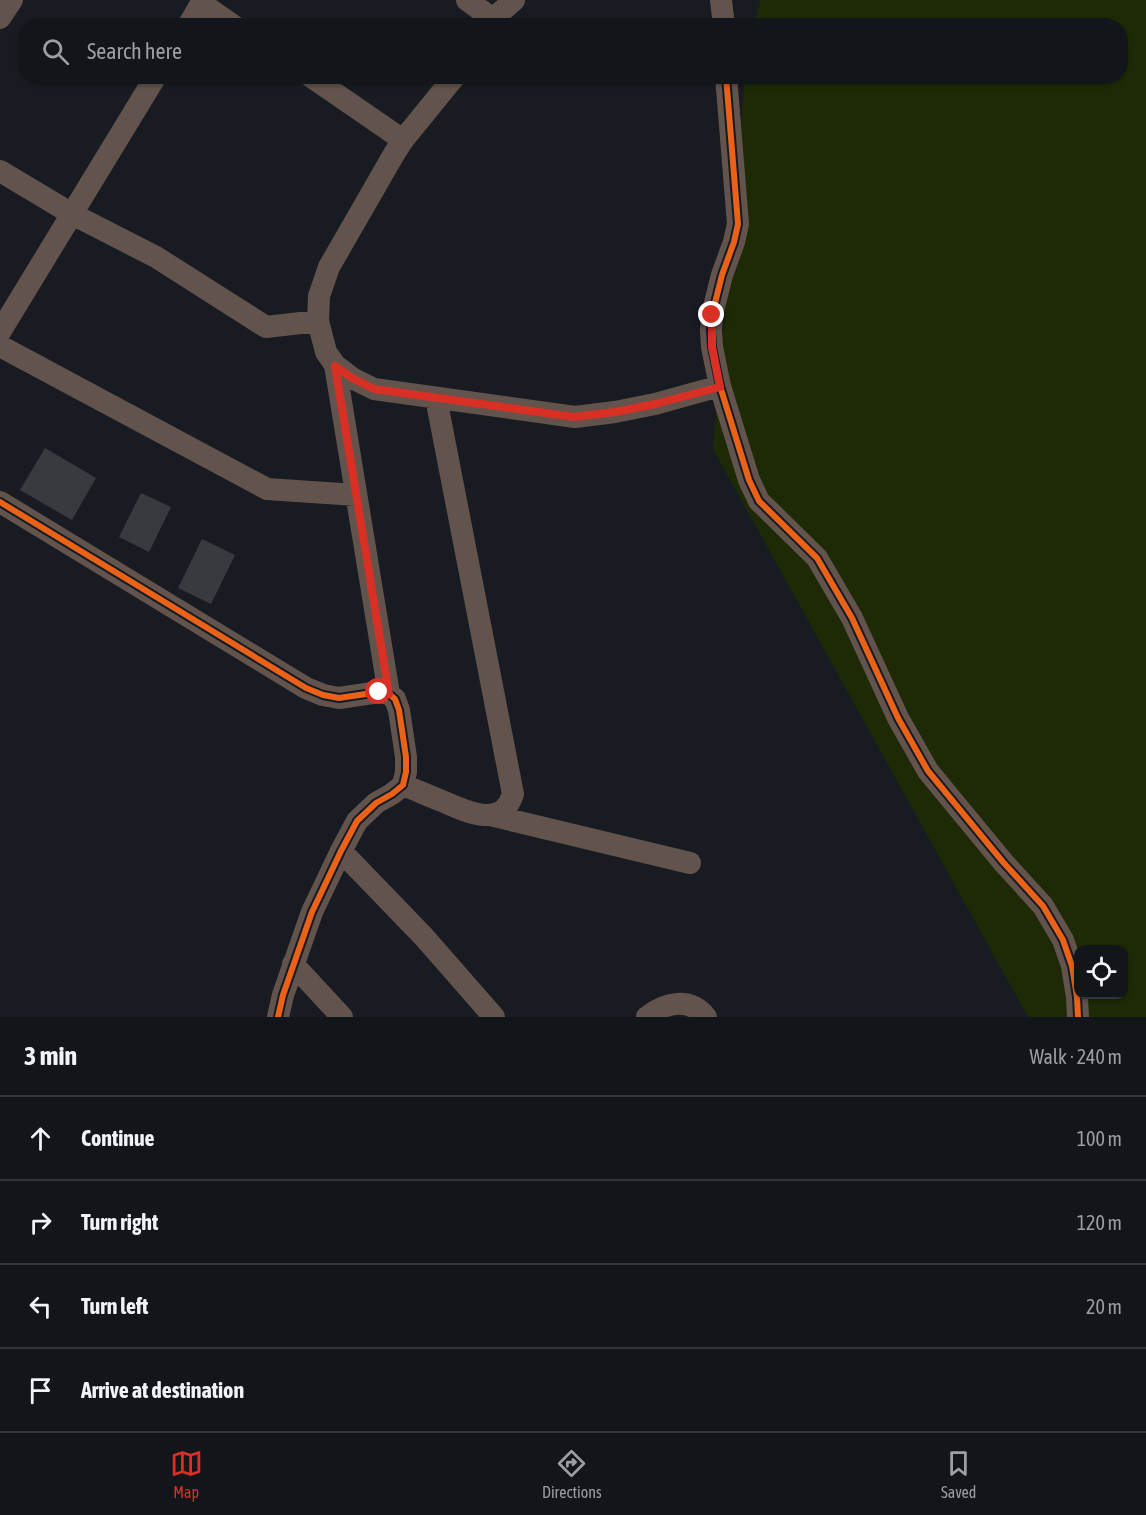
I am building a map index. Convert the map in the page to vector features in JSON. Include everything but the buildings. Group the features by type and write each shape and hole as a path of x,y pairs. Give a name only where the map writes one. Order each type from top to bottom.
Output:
{"street":[{"path":"0,18 12,0"},
{"path":"466,0 486,18"},
{"path":"495,18 514,0"},
{"path":"721,0 723,18"},
{"path":"193,18 202,2 223,18"},
{"path":"0,332 151,84"},
{"path":"322,84 404,140"},
{"path":"449,84 404,140 329,267 319,296 318,321 326,352 335,366 374,389 574,417 655,404 720,387"},
{"path":"727,84 738,224 712,315 712,347 720,387 749,480 759,501 817,558 852,618 898,718 928,771 1043,906 1063,940 1072,966 1078,1017"},
{"path":"0,171 72,214 156,257 266,327 318,321"},
{"path":"0,346 267,489 356,495"},
{"path":"335,366 389,694"},
{"path":"436,398 512,782 513,794 510,804 502,812 490,815"},
{"path":"0,502 306,688 339,698 379,692 389,694 395,699 399,710 406,757 403,785 366,811 357,821 312,912 293,964 278,1017"},
{"path":"403,785 466,812 490,815 690,863"},
{"path":"341,851 424,937 494,1017"},
{"path":"293,964 342,1017"},
{"path":"647,1017 670,1005 688,1003 706,1017"}],"green space":[{"path":"761,0 1146,0 1146,1017 1028,1017 713,449 744,84 1128,84 1128,18 755,18"}],"cycle path":[{"path":"727,84 738,224 722,275 712,315 711,330 720,386 749,480 759,501 817,558 852,618 898,718 928,771 1003,862 1043,906 1063,940 1072,966 1078,1017"},
{"path":"0,502 306,688 339,698 379,692 389,694 395,699 399,710 406,757 403,785 376,803 357,821 312,912 283,995 278,1017"}],"route":[{"path":"379,692 389,694 335,366 374,389 574,417 615,412 720,387 712,347 712,315"}]}
